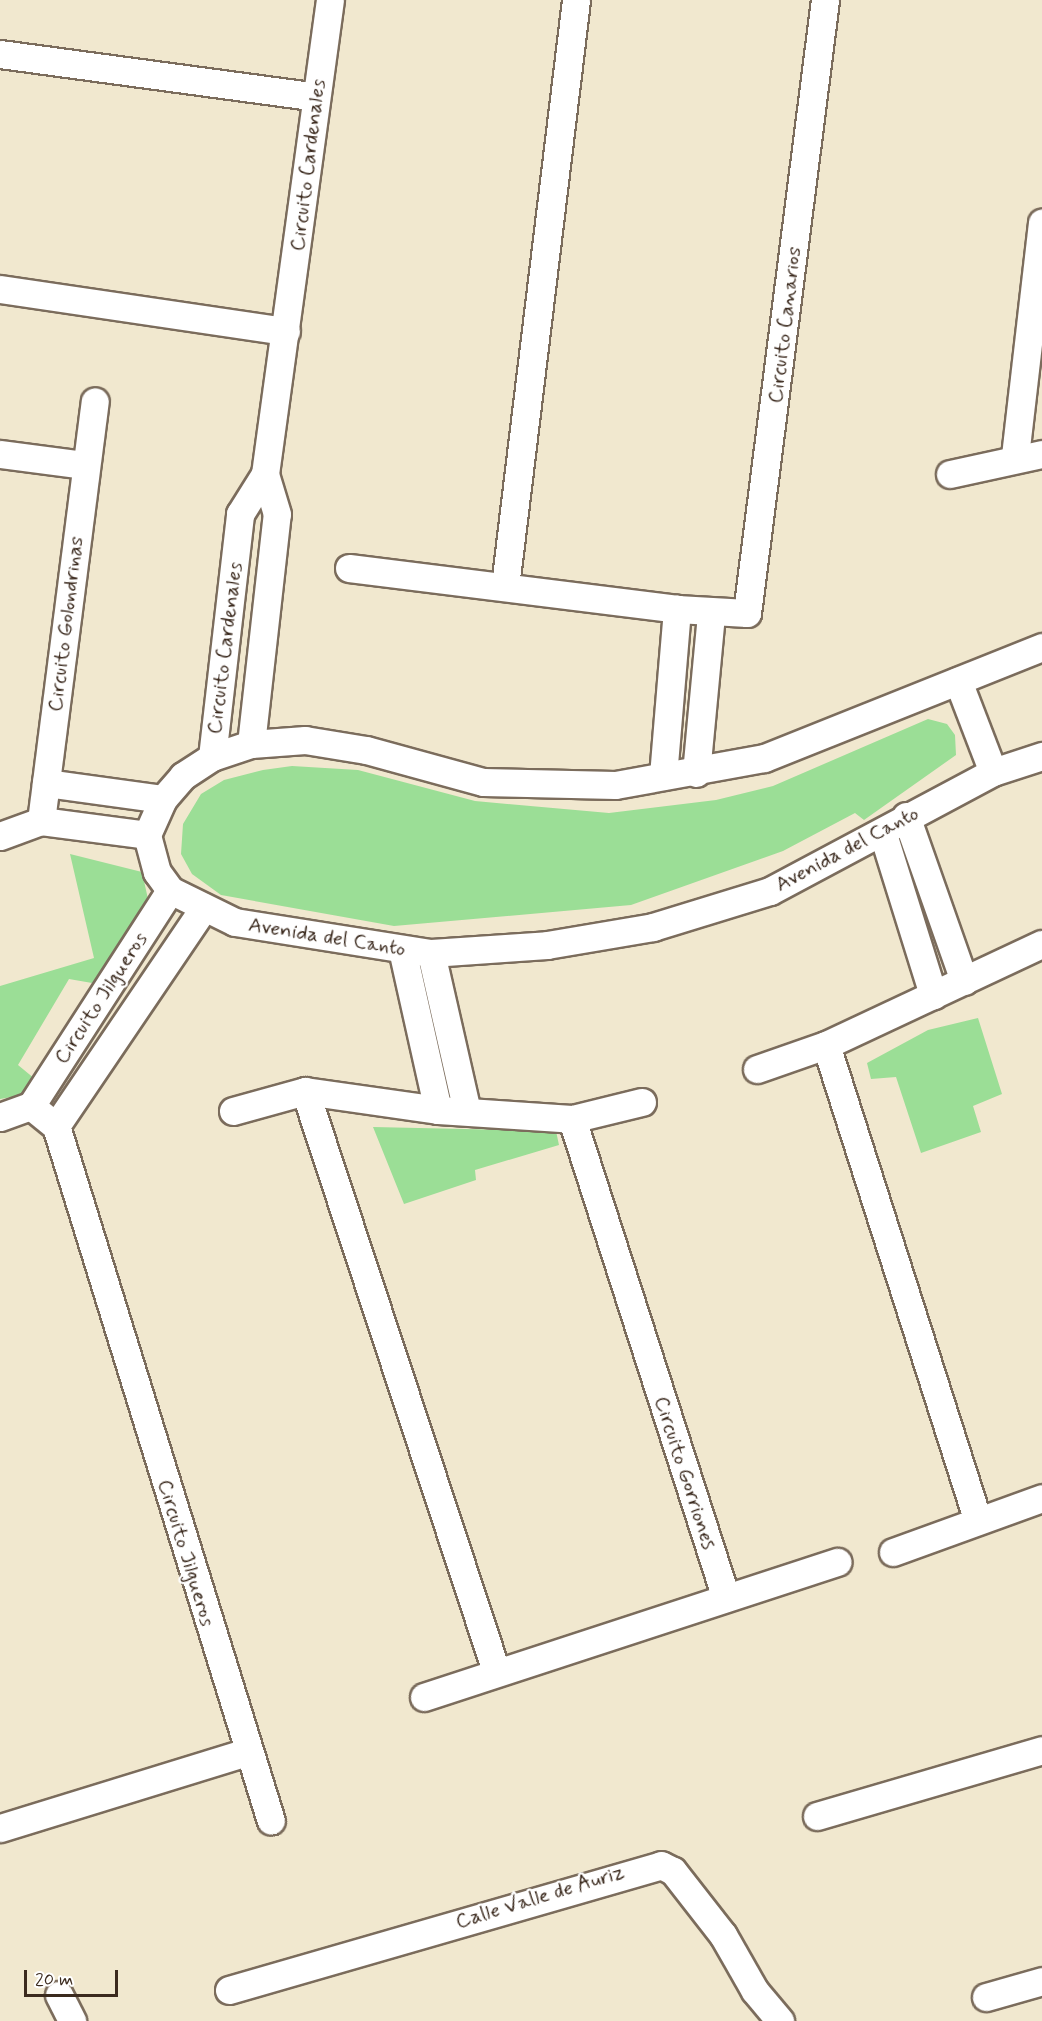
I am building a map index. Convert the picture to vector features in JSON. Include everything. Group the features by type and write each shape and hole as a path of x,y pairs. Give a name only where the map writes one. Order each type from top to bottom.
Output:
{"street":[{"name":"Circuito Cardenales","path":"212,757 240,514 265,474 330,0"},
{"path":"505,585 576,0"},
{"name":"Circuito Canarios","path":"350,568 505,585 737,616 747,613 751,603 825,0"},
{"path":"0,54 316,97"},
{"path":"1016,456 1042,223"},
{"path":"0,289 286,331"},
{"name":"Circuito Golondrinas","path":"41,821 95,401"},
{"path":"0,454 85,465"},
{"path":"950,474 1016,456 1042,454"},
{"name":"Circuito Cardenales","path":"250,744 277,514 265,474"},
{"path":"663,776 677,609"},
{"path":"696,773 711,613"},
{"path":"170,891 157,872 147,835 163,799 183,776 212,757 250,744 305,740 366,750 483,782 615,785 663,776 696,773 764,758 1042,647"},
{"path":"958,681 993,772"},
{"name":"Avenida del Canto","path":"170,891 235,922 402,949 431,953 547,945 654,927 770,891 883,834 906,816 993,772 1042,756"},
{"path":"46,783 163,799"},
{"path":"906,816 964,981"},
{"path":"0,836 41,821 147,835"},
{"path":"883,834 933,995"},
{"name":"Circuito Jilgueros","path":"31,1106 170,891"},
{"path":"0,1117 31,1106 56,1126 204,907"},
{"path":"757,1069 826,1045 1042,944"},
{"path":"402,949 438,1110"},
{"path":"431,953 467,1111"},
{"path":"826,1045 976,1519"},
{"path":"305,1090 496,1671"},
{"path":"233,1111 305,1090 438,1110 572,1119 642,1102"},
{"name":"Circuito Gorriones","path":"572,1119 726,1599"},
{"name":"Circuito Jilgueros","path":"56,1126 270,1821"},
{"path":"893,1552 976,1519 1042,1498"},
{"path":"424,1697 496,1671 838,1562"},
{"path":"817,1816 1042,1750"},
{"path":"1,1822 247,1752"},
{"name":"Calle Valle de Auriz","path":"230,1990 661,1865 674,1871 723,1935 755,1991 780,2021"},
{"path":"986,1997 1042,1981"},
{"path":"58,1995 72,2021"}],"green space":[{"path":"928,719 947,724 955,735 956,755 864,820 855,813 783,851 631,905 394,926 221,895 192,874 181,854 183,824 201,794 224,780 263,770 292,766 358,770 475,801 609,813 716,800 773,786"},
{"path":"70,854 142,872 150,908 92,983 69,979 18,1065 35,1079 24,1095 0,1099 0,986 94,958"},
{"path":"978,1018 1002,1094 973,1106 981,1132 921,1153 896,1077 871,1079 867,1063 928,1030"},
{"path":"373,1127 556,1131 559,1145 475,1170 476,1180 404,1204"}]}
